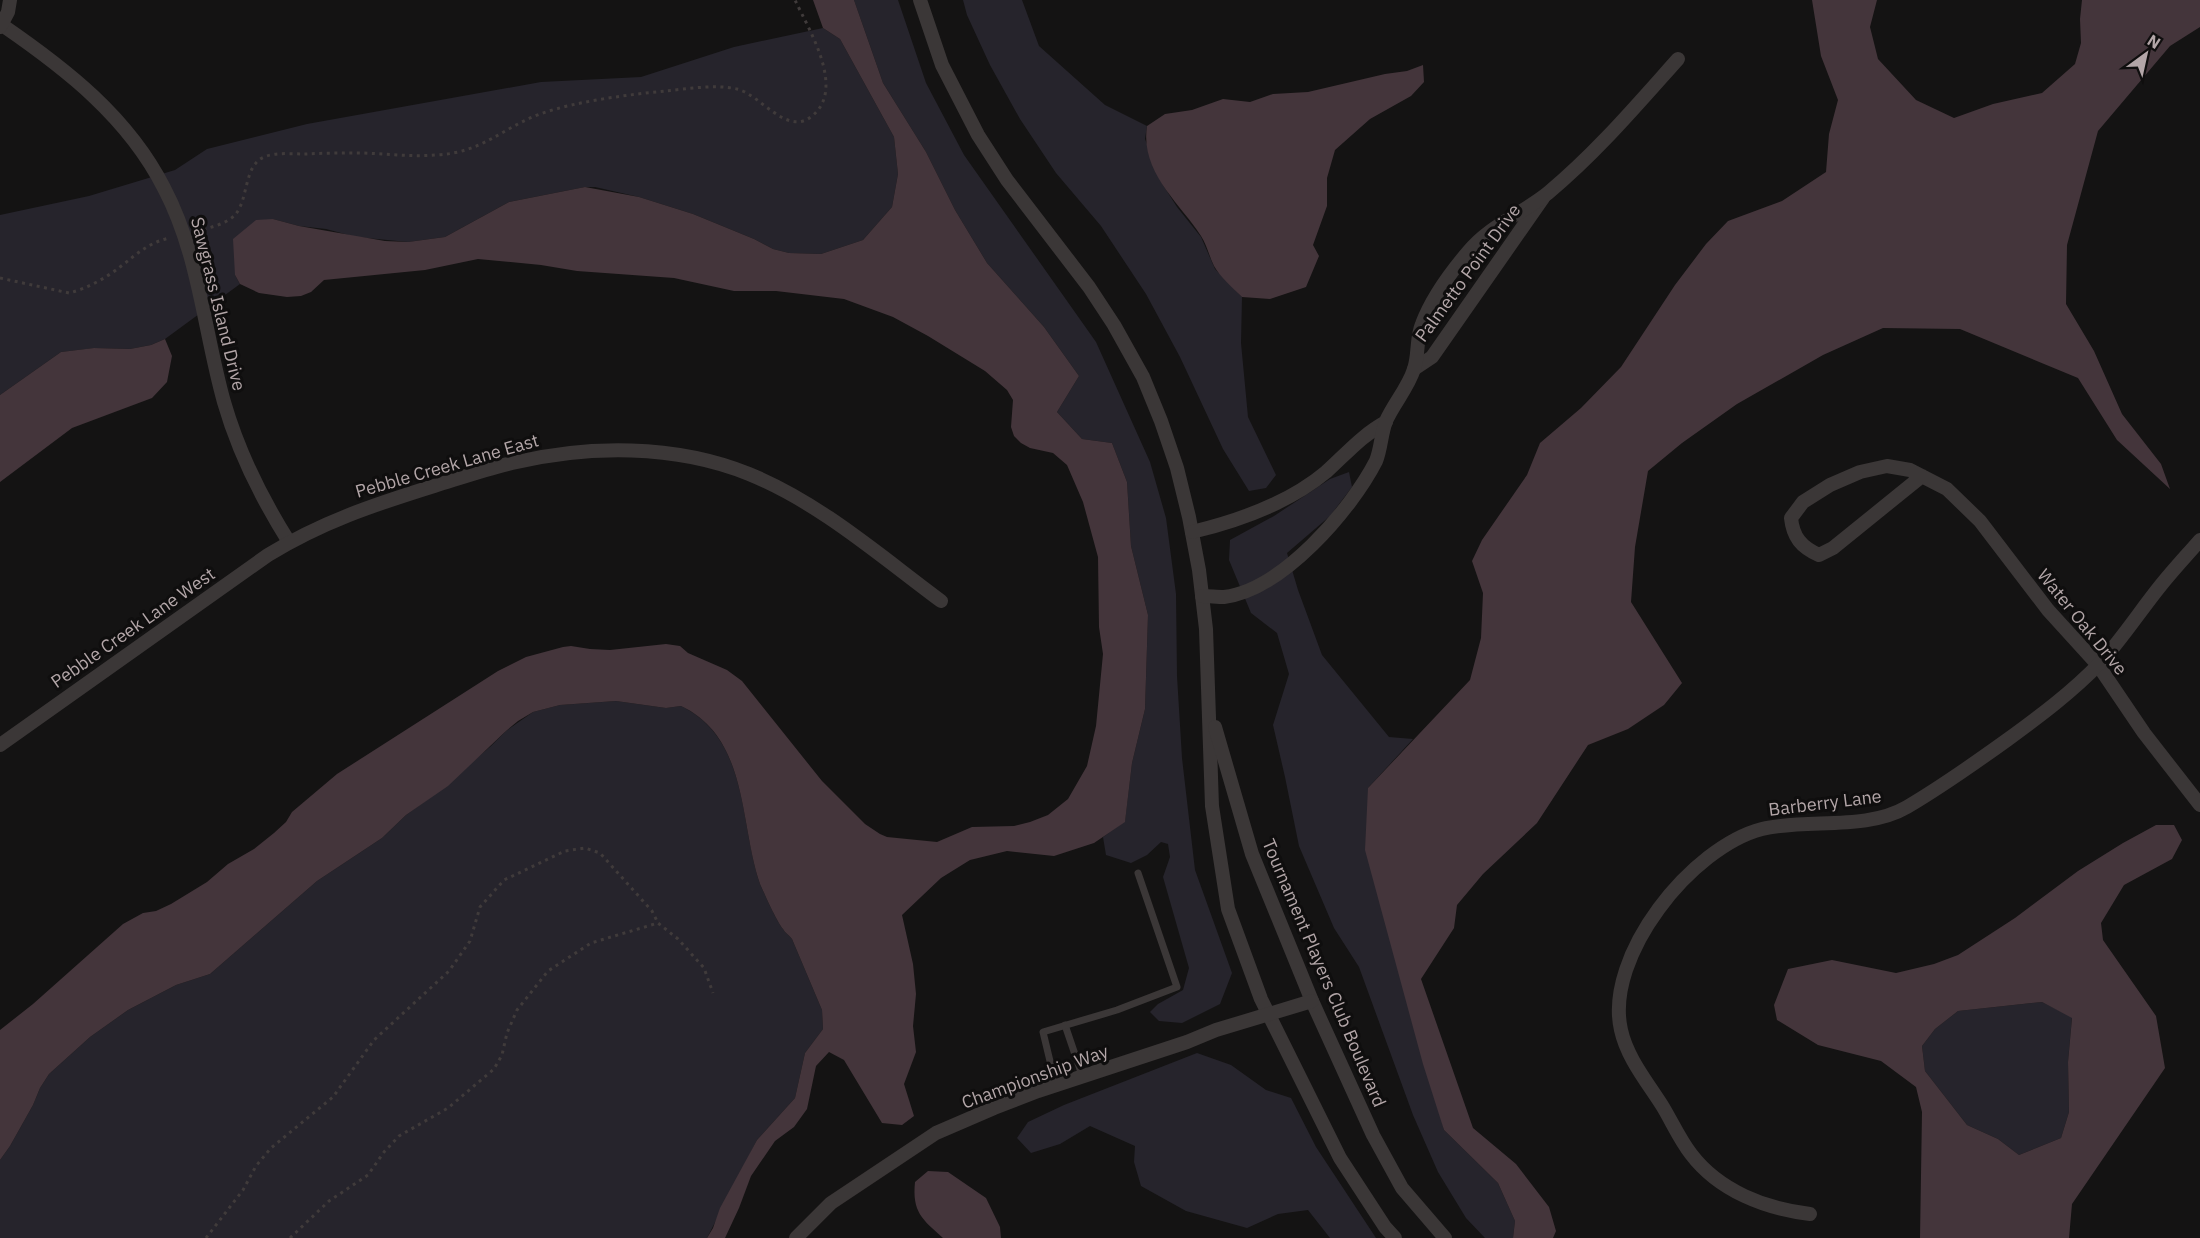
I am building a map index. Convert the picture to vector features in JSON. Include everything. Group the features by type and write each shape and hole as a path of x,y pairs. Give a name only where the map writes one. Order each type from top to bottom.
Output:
{"street":[{"path":"1,26 8,12 10,0"},
{"name":"Tournament Players Club Boulevard","path":"920,0 942,65 978,135 1007,180 1089,287 1114,325 1143,377 1161,421 1177,468 1192,532 1202,596 1206,629 1212,806 1228,909 1261,999 1270,1013 1340,1158 1385,1227 1395,1238"},
{"name":"Sawgrass Island Drive","path":"1,26 51,58 82,85 129,134 164,187 178,216 192,261 224,402 235,436 273,516 289,542"},
{"name":"Palmetto Point Drive","path":"1202,596 1224,597 1248,590 1303,554 1327,531 1353,500 1377,459 1386,422 1414,369 1421,325 1448,277 1469,250 1489,230 1546,194 1601,145 1678,60"},
{"name":"Palmetto Point Drive","path":"1414,369 1431,357 1546,194"},
{"name":"Palmetto Point Drive","path":"1192,532 1245,518 1307,486 1326,472 1368,432 1386,422"},
{"name":"Pebble Creek Lane East","path":"289,542 348,514 511,463 584,451 658,452 706,460 747,473 787,491 825,515 941,601"},
{"name":"Water Oak Drive","path":"1922,476 1833,548 1819,555 1805,549 1797,540 1792,529 1791,518 1803,502 1830,484 1860,472 1887,466 1910,470 1922,476 1947,489 1980,521 2048,610 2098,665 2144,733 2200,805"},
{"name":"Barberry Lane","path":"1810,1214 1766,1206 1742,1195 1704,1169 1690,1153 1629,1051 1621,1030 1619,1009 1622,988 1628,966 1641,938 1663,903 1680,882 1700,862 1721,847 1762,829 1796,824 1863,820 1905,809 1982,758 2036,719 2098,665 2200,540"},
{"name":"Pebble Creek Lane West","path":"0,745 289,542"},
{"name":"Tournament Players Club Boulevard","path":"1209,704 1252,854 1312,1001 1373,1135 1402,1188 1445,1238"},
{"name":"Championship Way","path":"796,1238 831,1203 936,1133 994,1108 1056,1086 1216,1030 1312,1001"}],"lane":[{"path":"1056,1086 1043,1032 1117,1010 1177,987 1138,873"},
{"path":"1065,1025 1083,1078"}],"path":[{"path":"0,278 69,293 79,291 119,268 138,251 154,241 221,224 234,216 256,164 263,157 354,153 437,155 464,151 493,139 539,114 594,101 663,91 723,88 739,90 767,106 777,116 790,122 804,122 814,115 821,105 826,90 826,73 795,0"},
{"path":"206,1238 243,1190 256,1166 271,1148 333,1097 374,1040 449,970 470,942 480,907 504,880 565,850 585,848 600,853 652,910 658,923 678,939 704,968 713,993"},
{"path":"290,1238 329,1201 368,1175 399,1136 448,1108 494,1069 502,1055 507,1033 517,1010 548,970 591,943 658,923"}],"shaded area":[{"path":"813,0 854,0 883,83 926,152 955,210 987,263 1044,327 1079,376 1057,412 1082,439 1112,443 1127,482 1131,546 1148,615 1145,709 1132,763 1125,822 1094,843 1054,856 1007,851 970,860 941,878 902,915 913,964 916,994 913,1026 916,1052 904,1084 914,1116 902,1125 882,1123 844,1060 829,1052 816,1066 807,1109 794,1127 775,1141 751,1176 725,1238 707,1238 720,1208 757,1140 795,1098 805,1053 823,1029 822,1010 792,939 777,920 760,884 738,784 730,760 719,739 703,720 681,706 666,708 616,701 560,705 533,712 518,721 448,786 406,815 382,838 317,881 210,974 176,985 128,1010 90,1037 49,1074 0,1160 0,1030 33,1004 123,924 143,913 156,911 171,904 207,882 228,864 254,849 274,833 286,822 292,812 337,774 498,671 526,657 571,646 610,650 666,644 680,646 688,653 727,670 742,681 822,781 865,824 887,837 937,842 972,827 1014,826 1048,815 1068,799 1087,766 1096,726 1103,654 1099,627 1098,557 1083,502 1067,465 1053,453 1030,448 1014,436 1011,427 1013,400 1007,390 985,371 893,317 844,299 776,291 734,291 674,278 577,271 478,259 425,270 324,280 311,292 301,296 287,297 259,293 240,284 235,275 233,239 256,220 273,219 299,226 385,241 408,242 445,237 509,202 585,187 639,197 693,214 773,249 789,253 821,254 863,240 892,207 898,174 894,137 840,39 823,28"},
{"path":"854,0 898,0 926,83 964,155 1096,342 1150,462 1166,518 1176,594 1177,676 1182,758 1195,870 1232,973 1220,1004 1182,1023 1159,1021 1150,1012 1158,1004 1183,990 1189,968 1163,877 1170,857 1168,844 1161,842 1147,855 1131,863 1106,855 1103,837 1125,821 1132,763 1145,709 1148,615 1131,546 1127,482 1112,443 1082,439 1057,412 1079,376 1044,327 987,263 955,210 926,152 883,83"},
{"path":"963,0 1022,0 1039,46 1105,105 1147,126 1145,139 1163,185 1201,237 1215,269 1242,297 1241,343 1248,417 1276,475 1266,488 1249,491 1223,449 1180,357 1146,294 1101,226 1056,173 1020,119 990,65 967,15"},
{"path":"1812,0 1877,0 1870,27 1878,59 1916,100 1954,118 1993,104 2042,93 2075,64 2081,43 2082,0 2200,0 2200,27 2170,46 2098,131 2067,245 2066,304 2094,351 2122,414 2161,464 2170,489 2117,440 2078,378 1960,329 1883,328 1823,355 1737,404 1682,443 1648,471 1635,547 1631,602 1682,683 1664,705 1628,729 1588,745 1537,823 1483,874 1457,905 1454,928 1421,979 1473,1128 1516,1164 1549,1207 1556,1231 1553,1238 1513,1238 1515,1221 1498,1183 1444,1130 1423,1064 1365,850 1368,788 1470,680 1481,638 1483,593 1472,561 1482,540 1527,475 1540,443 1581,408 1621,367 1675,285 1706,244 1728,221 1782,201 1826,172 1829,134 1838,100 1821,56"},
{"path":"823,28 840,39 894,137 898,174 892,207 863,240 821,254 789,253 773,249 693,214 639,197 595,187 509,202 445,237 408,242 356,237 273,219 235,275 240,284 165,339 151,345 130,349 95,348 61,352 0,395 0,215 89,196 175,170 207,149 307,124 541,82 641,77 734,47"},
{"path":"1423,65 1424,82 1411,96 1370,119 1335,150 1327,178 1327,206 1313,245 1319,256 1306,287 1270,299 1242,297 1217,270 1201,236 1155,172 1146,143 1147,126 1165,114 1192,110 1223,99 1250,102 1273,94 1308,92 1407,71"},
{"path":"165,339 172,356 167,382 152,398 72,428 0,482 0,395 61,352 94,348 130,349 151,345"},
{"path":"1349,472 1352,487 1330,516 1287,553 1322,655 1389,737 1413,739 1368,788 1444,1130 1498,1183 1515,1221 1513,1238 1485,1238 1466,1218 1438,1172 1413,1115 1359,967 1334,928 1299,846 1273,725 1289,674 1277,633 1251,613 1229,560 1230,540 1274,516 1330,479"},
{"path":"616,701 666,708 681,706 703,721 719,739 730,760 738,784 760,884 777,920 792,939 822,1010 823,1029 805,1053 795,1098 757,1140 707,1238 0,1238 0,1160 49,1074 90,1037 128,1010 176,985 210,974 317,881 382,838 506,731 533,712 560,705"},
{"path":"2156,825 2174,825 2182,840 2172,859 2124,885 2101,923 2103,940 2156,1016 2165,1068 2072,1204 2069,1238 1920,1238 1922,1112 1916,1087 1881,1061 1818,1045 1777,1020 1774,1005 1788,969 1832,960 1896,973 1934,964 1958,955 2015,918 2078,871","holes":["2042,1002 2072,1018 2068,1062 2069,1112 2061,1138 2019,1155 1998,1139 1967,1125 1925,1071 1922,1046 1935,1029 1958,1011"]},
{"path":"2042,1002 2072,1017 2068,1062 2069,1112 2061,1138 2019,1155 1998,1139 1967,1125 1925,1071 1922,1046 1935,1029 1958,1011"},
{"path":"1197,1053 1231,1065 1266,1090 1291,1098 1316,1147 1376,1238 1330,1238 1308,1210 1278,1214 1247,1228 1186,1211 1141,1186 1134,1162 1135,1146 1090,1126 1060,1144 1031,1153 1017,1138 1028,1122 1064,1105"},
{"path":"928,1171 948,1172 986,1198 1000,1227 1001,1238 943,1238 924,1220 915,1201 915,1182"}]}
